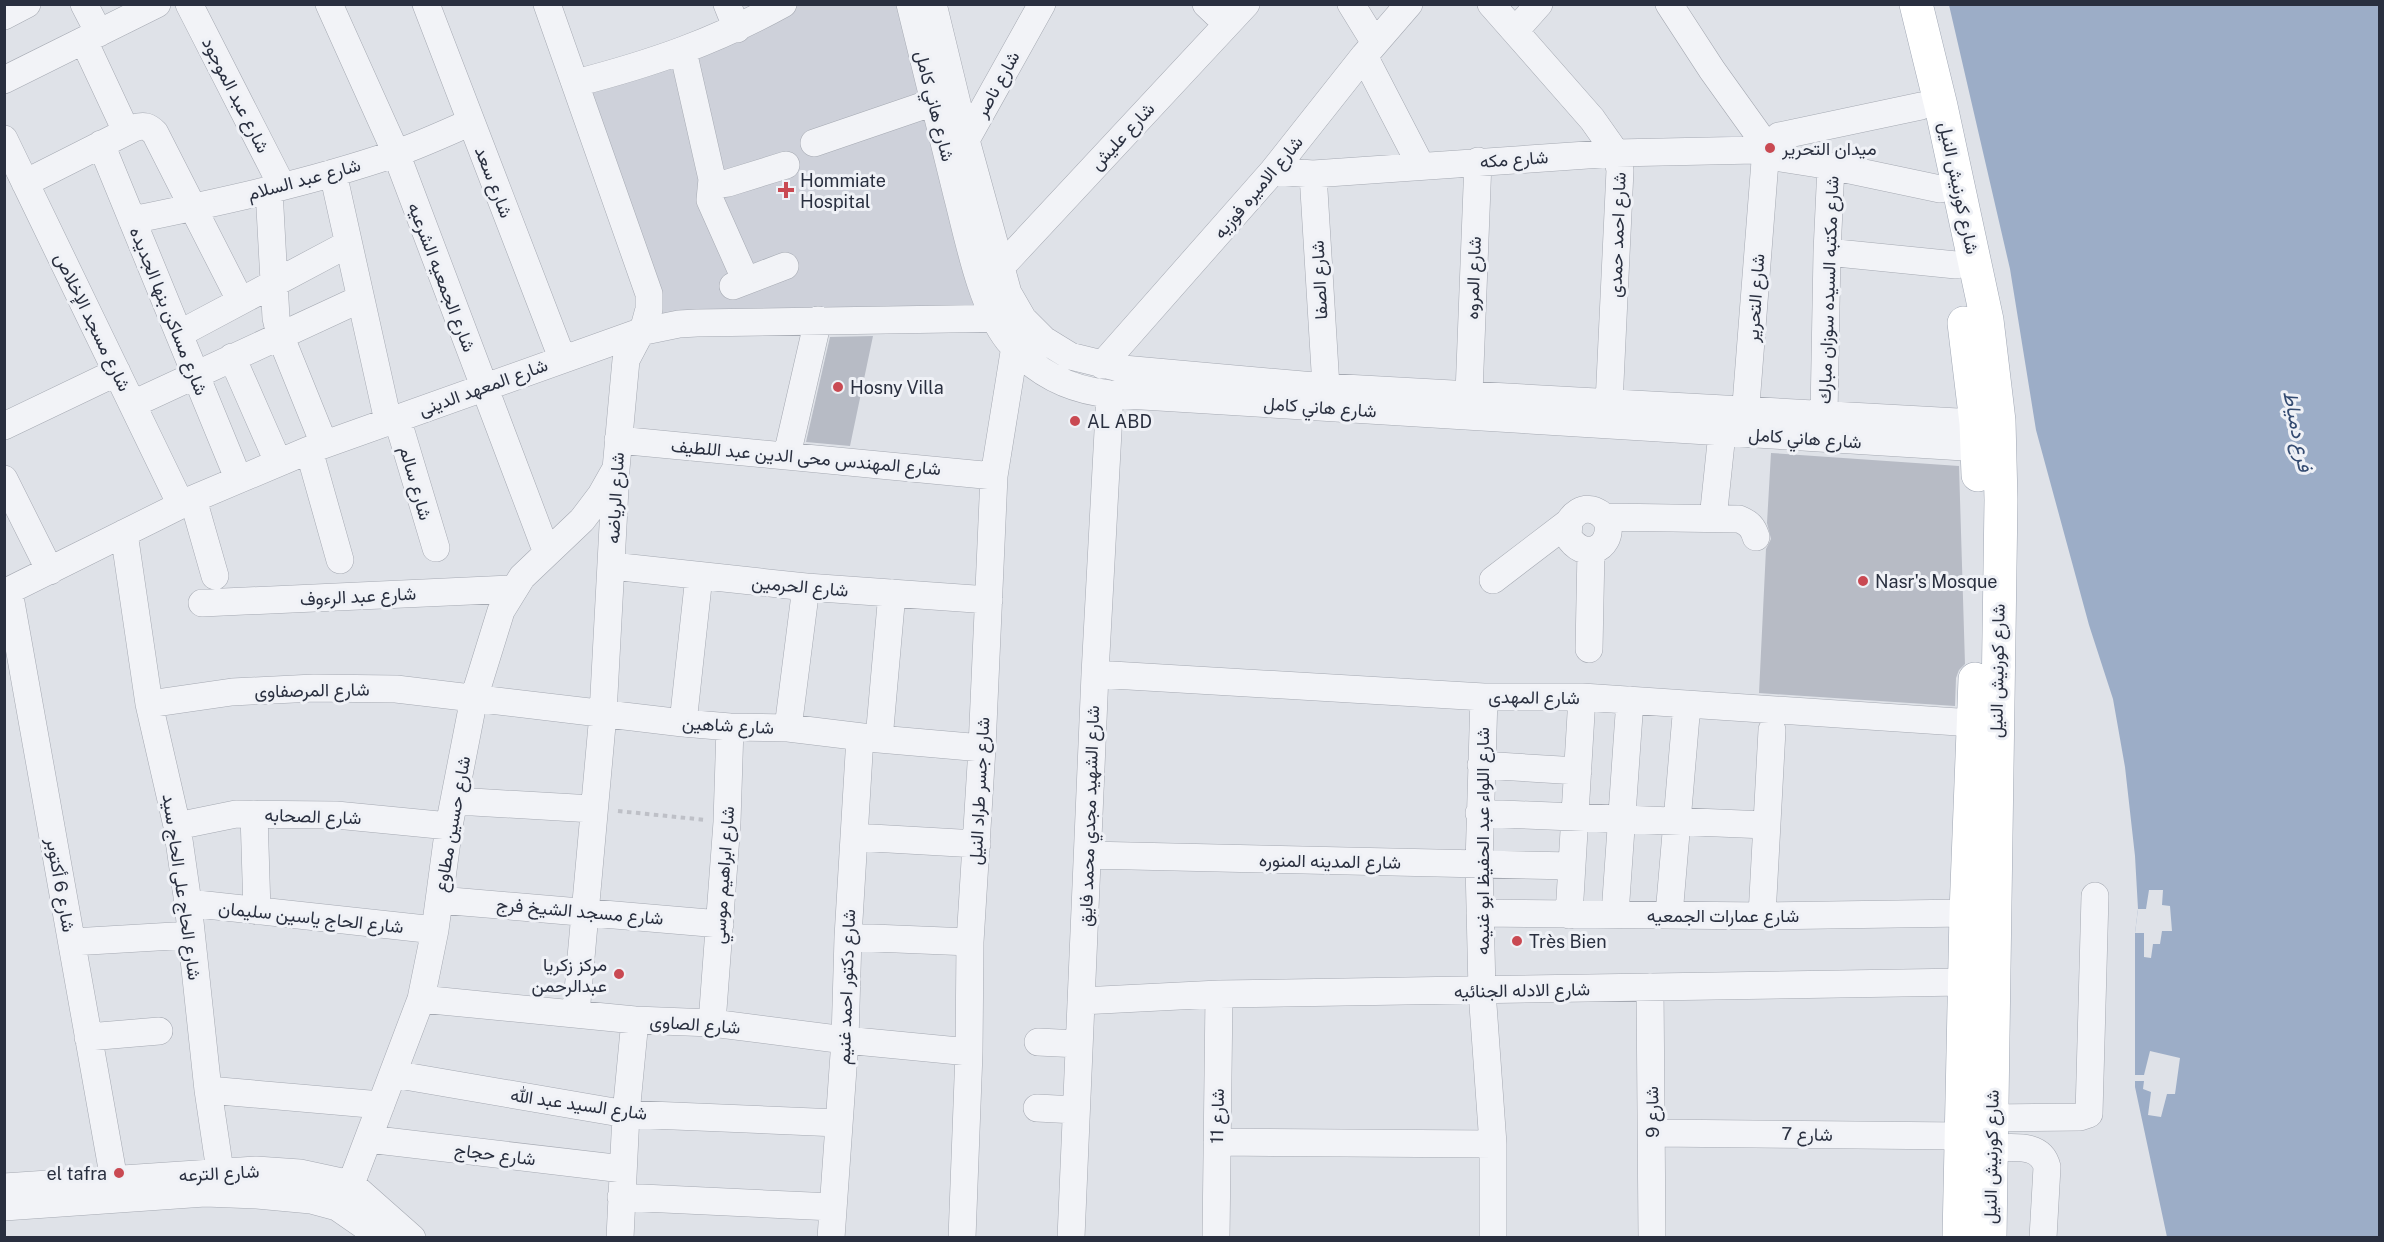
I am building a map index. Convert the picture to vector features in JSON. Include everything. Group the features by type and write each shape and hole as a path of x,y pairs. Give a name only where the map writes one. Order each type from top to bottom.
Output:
{"main road":[{"name":"شارع كورنيش النيل","path":"1897,4 1940,189 1956,266 1970,361 2001,500 1990,1238"},
{"name":"شارع كورنيش النيل","path":"1916,4 1941,106 1987,320 1988,436 1979,561 1966,913 1959,1238"}],"street":[{"path":"4,16 27,4"},
{"path":"84,4 92,37 126,131"},
{"path":"4,80 158,4"},
{"name":"شارع عبد الموجود","path":"189,4 276,188"},
{"name":"شارع الجمعيه الشرعيه","path":"329,4 396,153 547,553"},
{"name":"شارع سعد","path":"426,4 562,358"},
{"name":"شارع الرياضه","path":"547,4 649,294 649,309 626,360 616,469 603,714 576,1013"},
{"path":"728,4 737,29"},
{"path":"576,83 683,51 737,29 783,4"},
{"name":"شارع هاني كامل","path":"910,4 934,102 957,150 1008,293 1023,319 1044,340 1070,356 1123,369 1337,394 1737,426 1988,436"},
{"name":"شارع هاني كامل","path":"933,4 976,267 994,318 1030,363 1058,381 1088,392 1110,394 1468,394 1609,404 1737,426 1824,415 1988,436"},
{"name":"شارع ناصر","path":"957,150 1042,4"},
{"path":"1206,4 1226,23"},
{"name":"شارع عليش","path":"1000,268 1246,4"},
{"path":"1351,4 1421,166"},
{"name":"شارع الاميره فوزيه","path":"1101,365 1274,171 1409,4"},
{"name":"شارع احمد حمدى","path":"1491,4 1564,86 1616,153 1620,170 1609,404"},
{"path":"1515,31 1539,4"},
{"path":"1669,4 1712,70 1768,148 1831,166 1940,189"},
{"path":"683,51 712,179 710,200 739,284 786,266"},
{"path":"814,143 934,102"},
{"name":"شارع مكه","path":"1274,171 1313,174 1616,153 1768,148 1921,106"},
{"name":"شارع عبد السلام","path":"132,220 192,208 333,173 396,153 471,122"},
{"path":"25,183 126,131 142,125 150,128 156,133 240,300"},
{"name":"شارع مسجد الإخلاص","path":"4,139 133,404 187,502 215,576"},
{"name":"شارع مساكن بنها الجديده","path":"101,144 238,478"},
{"name":"شارع التحرير","path":"1713,519 1737,426 1768,148"},
{"name":"شارع المروه","path":"1468,394 1478,161"},
{"path":"712,179 720,183 728,183 786,165"},
{"name":"شارع مكتبه السيده سوزان مبارك","path":"1824,415 1831,166"},
{"name":"شارع سالم","path":"333,173 360,298 393,420 436,548"},
{"name":"شارع الصفا","path":"1313,174 1337,394"},
{"path":"276,188 276,318 316,447 340,560"},
{"path":"179,334 348,244"},
{"path":"1827,252 1956,266"},
{"path":"133,404 360,298"},
{"name":"شارع المعهد الدينى","path":"7,592 238,478 316,447 640,332 697,322 1023,319"},
{"path":"787,455 818,320"},
{"name":"شارع جسر طراد النيل","path":"962,1238 969,1052 970,942 982,748 994,476 1015,346"},
{"path":"232,357 278,462"},
{"path":"4,426 117,372"},
{"name":"شارع الشهيد مجدي محمد فايق","path":"1071,1238 1095,674 1110,394"},
{"name":"شارع المهندس محى الدين عبد اللطيف","path":"618,440 994,476"},
{"name":"شارع حسين مطاوع","path":"337,1208 351,1184 421,999 435,930 474,698 501,611 513,589 582,520 601,495 616,469"},
{"path":"4,479 50,571"},
{"path":"1586,509 1599,512 1605,517 1609,530 1604,544 1591,550 1577,547 1572,542 1567,529 1573,515 1586,509"},
{"path":"1605,517 1738,519 1754,528 1756,537"},
{"path":"1493,580 1569,522"},
{"name":"شارع الحاج على الحاج سيد","path":"124,533 149,704 177,826 188,903 208,1090 220,1171"},
{"path":"1588,650 1591,550"},
{"name":"شارع الحرمين","path":"612,566 806,587 989,600"},
{"path":"684,723 699,576"},
{"path":"788,728 806,587"},
{"name":"شارع عبد الرءوف","path":"202,603 513,589"},
{"name":"شارع 6 أكتوبر","path":"7,592 114,1180"},
{"name":"شارع دكتور احمد غنيم","path":"831,1238 845,1040 854,837 892,593"},
{"name":"شارع المهدى","path":"1095,674 1484,697 1582,697 1973,723"},
{"name":"شارع المرصفاوى","path":"149,704 232,693 314,688 396,689 474,698"},
{"name":"شارع اللواء عبد الحفيظ ابو غنيمه","path":"1484,697 1479,864 1482,991 1493,1144 1493,1238"},
{"path":"1569,915 1582,697"},
{"name":"شارع شاهين","path":"474,698 684,723 788,728 982,748"},
{"path":"1615,914 1630,700"},
{"path":"1669,915 1687,704"},
{"name":"شارع ابراهيم موسي","path":"712,1023 728,822 730,727"},
{"path":"1762,915 1772,730"},
{"path":"1481,765 1578,771"},
{"name":"شارع الصحابه","path":"177,826 236,814 336,815 593,809"},
{"path":"1479,813 1766,825"},
{"path":"254,814 257,911"},
{"path":"854,837 977,844"},
{"name":"شارع المدينه المنوره","path":"1088,855 1572,866"},
{"path":"1991,1133 2088,1114 2095,896"},
{"name":"شارع مسجد الشيخ فرج","path":"439,900 720,924"},
{"name":"شارع الحاج ياسين سليمان","path":"188,903 435,930"},
{"name":"شارع عمارات الجمعيه","path":"1480,913 1762,915 1966,913"},
{"path":"72,942 190,935"},
{"path":"848,937 970,942"},
{"name":"شارع الادله الجنائيه","path":"1081,1001 1219,994 1964,982"},
{"name":"شارع 9","path":"1650,987 1653,1133 1652,1238"},
{"name":"شارع 11","path":"1216,1238 1219,994"},
{"name":"شارع الصاوى","path":"421,999 635,1020 712,1023 845,1040 969,1052"},
{"path":"620,1238 626,1114 635,1020"},
{"path":"88,1037 159,1031"},
{"path":"1038,1042 1079,1044"},
{"name":"شارع السيد عبد الله","path":"393,1074 626,1114 838,1124"},
{"path":"208,1090 381,1105"},
{"path":"1037,1108 1076,1110"},
{"name":"شارع 7","path":"1653,1133 1961,1136"},
{"path":"1991,1133 2039,1152 2045,1159 2047,1167 2043,1238"},
{"name":"شارع حجاج","path":"368,1139 623,1169"},
{"path":"1217,1142 1493,1144"},
{"name":"شارع الترعه","path":"4,1187 220,1171 256,1170 300,1173 351,1184 412,1238"},
{"name":"شارع الترعه","path":"4,1207 205,1193 311,1200 337,1208 382,1238"},
{"path":"621,1197 832,1207"}],"path":[{"path":"593,809 728,822"}],"shaded area":[{"name":"Hommiate Hospital","path":"795,5 903,5 985,308 654,322 584,86"}],"water":[{"name":"فرع دمياط","path":"1949,5 2379,5 2379,1237 2167,1237 2135,1087 2135,933 2138,909 2135,856 2125,767 2113,699 2089,625 2036,430 2010,269"}],"pier":[{"path":"2149,890 2163,890 2162,905 2170,906 2172,931 2162,931 2160,944 2153,944 2151,958 2144,957 2144,933 2135,933 2138,909 2146,909"},
{"path":"2150,1051 2180,1058 2175,1094 2167,1094 2161,1117 2148,1115 2151,1092 2143,1089 2144,1081 2135,1081 2134,1075 2144,1075"}],"building":[{"name":"Hosny Villa","path":"873,336 850,446 806,442 830,337"},
{"name":"Nasr's Mosque","path":"1771,453 1959,466 1965,664 1959,670 1956,678 1955,706 1759,693 1766,549 1771,539 1767,523"}],"place":[{"name":"ميدان التحرير","path":"1770,148"},
{"name":"Hommiate Hospital","path":"786,190"},
{"name":"Hosny Villa","path":"838,387"},
{"name":"AL ABD","path":"1075,421"},
{"name":"Nasr's Mosque","path":"1863,581"},
{"name":"Très Bien","path":"1517,941"},
{"name":"مركز زكريا عبدالرحمن","path":"619,974"},
{"name":"el tafra","path":"119,1173"}]}
